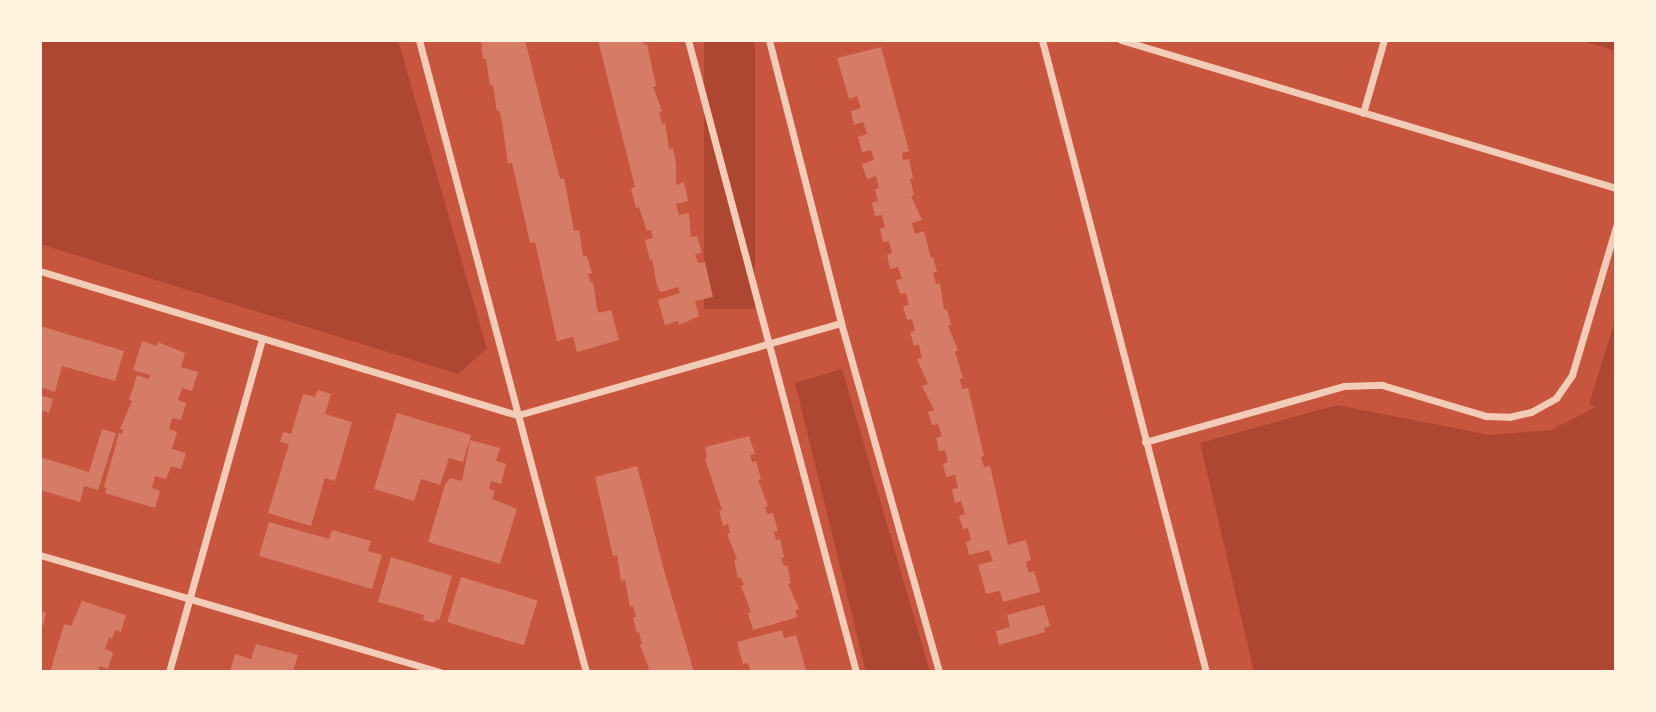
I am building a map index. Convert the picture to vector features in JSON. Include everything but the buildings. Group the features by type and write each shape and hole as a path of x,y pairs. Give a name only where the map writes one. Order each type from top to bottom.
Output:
{"street":[{"path":"419,40 586,672"},
{"path":"688,40 856,672"},
{"path":"769,40 841,323 939,672"},
{"path":"1042,40 1206,672"},
{"path":"1121,40 1616,188"},
{"path":"1363,113 1384,40"},
{"path":"1145,442 1344,386 1382,385 1486,416 1509,417 1531,412 1556,398 1572,375 1616,226"},
{"path":"40,271 518,415 769,341 841,323"},
{"path":"169,672 262,339"},
{"path":"40,555 439,672"}],"shaded area":[{"path":"40,40 398,40 487,349 458,374 40,244"},
{"path":"704,40 755,40 755,309 704,309"},
{"path":"1579,40 1616,40 1616,51"},
{"path":"1616,317 1616,672 1254,672 1200,443 1337,405 1490,435 1551,430 1596,407 1589,404"},
{"path":"842,369 930,672 866,672 795,383"}]}
